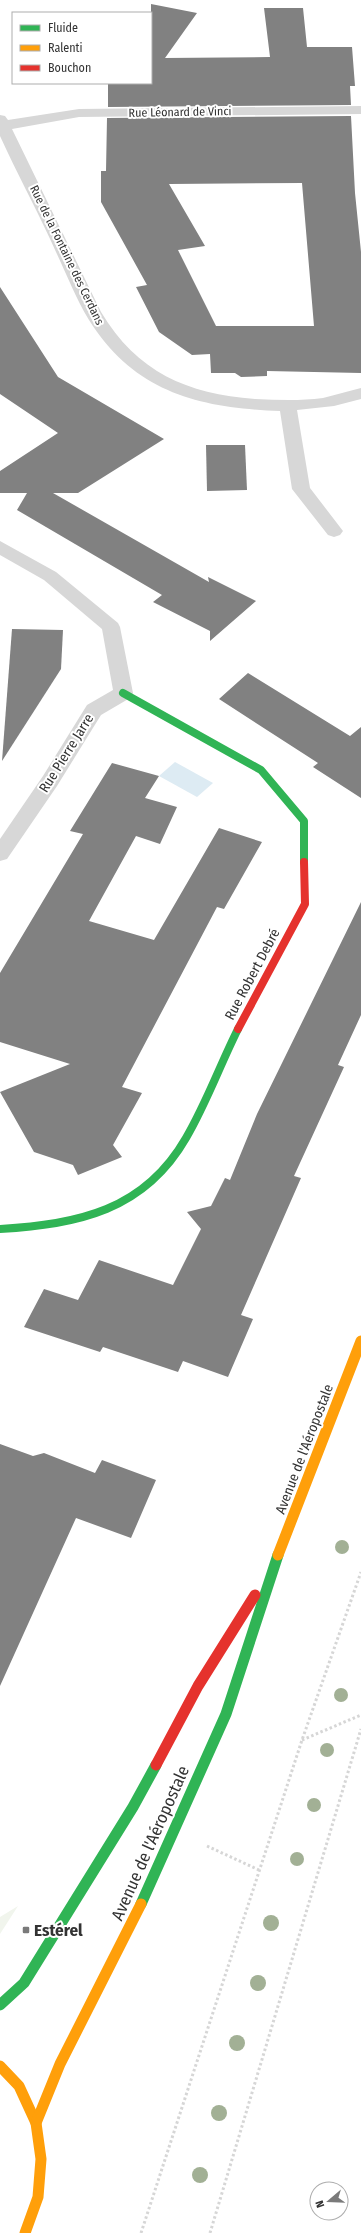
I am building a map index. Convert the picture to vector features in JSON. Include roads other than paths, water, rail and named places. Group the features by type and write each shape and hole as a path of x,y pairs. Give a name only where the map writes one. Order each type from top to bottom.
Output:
{"street":[{"name":"Rue Léonard de Vinci","path":"1,123 79,113 361,110"},
{"name":"Rue de la Fontaine des Cerdans","path":"1,123 97,321 122,355 141,371 184,392 230,402 288,406 334,401 361,393"},
{"path":"288,406 301,489 334,531"},
{"path":"0,547 50,576 111,627 123,693"},
{"name":"Rue Pierre Jarre","path":"0,854 50,781 94,710 123,693"},
{"name":"Rue Robert Debré","path":"0,1229 41,1227 98,1213 135,1196 169,1164 187,1138 230,1044 305,904 304,821 261,770 123,693"},
{"name":"Avenue de l'Aéropostale","path":"36,2123 60,2064 134,1920 226,1714 273,1567 361,1341"},
{"name":"Avenue de l'Aéropostale","path":"0,2006 24,1983 46,1948 132,1807 198,1686 273,1567"},
{"path":"0,2066 19,2086 36,2123 41,2159 38,2197 25,2233"}],"place":[{"name":"Estérel","path":"26,1930"}]}
